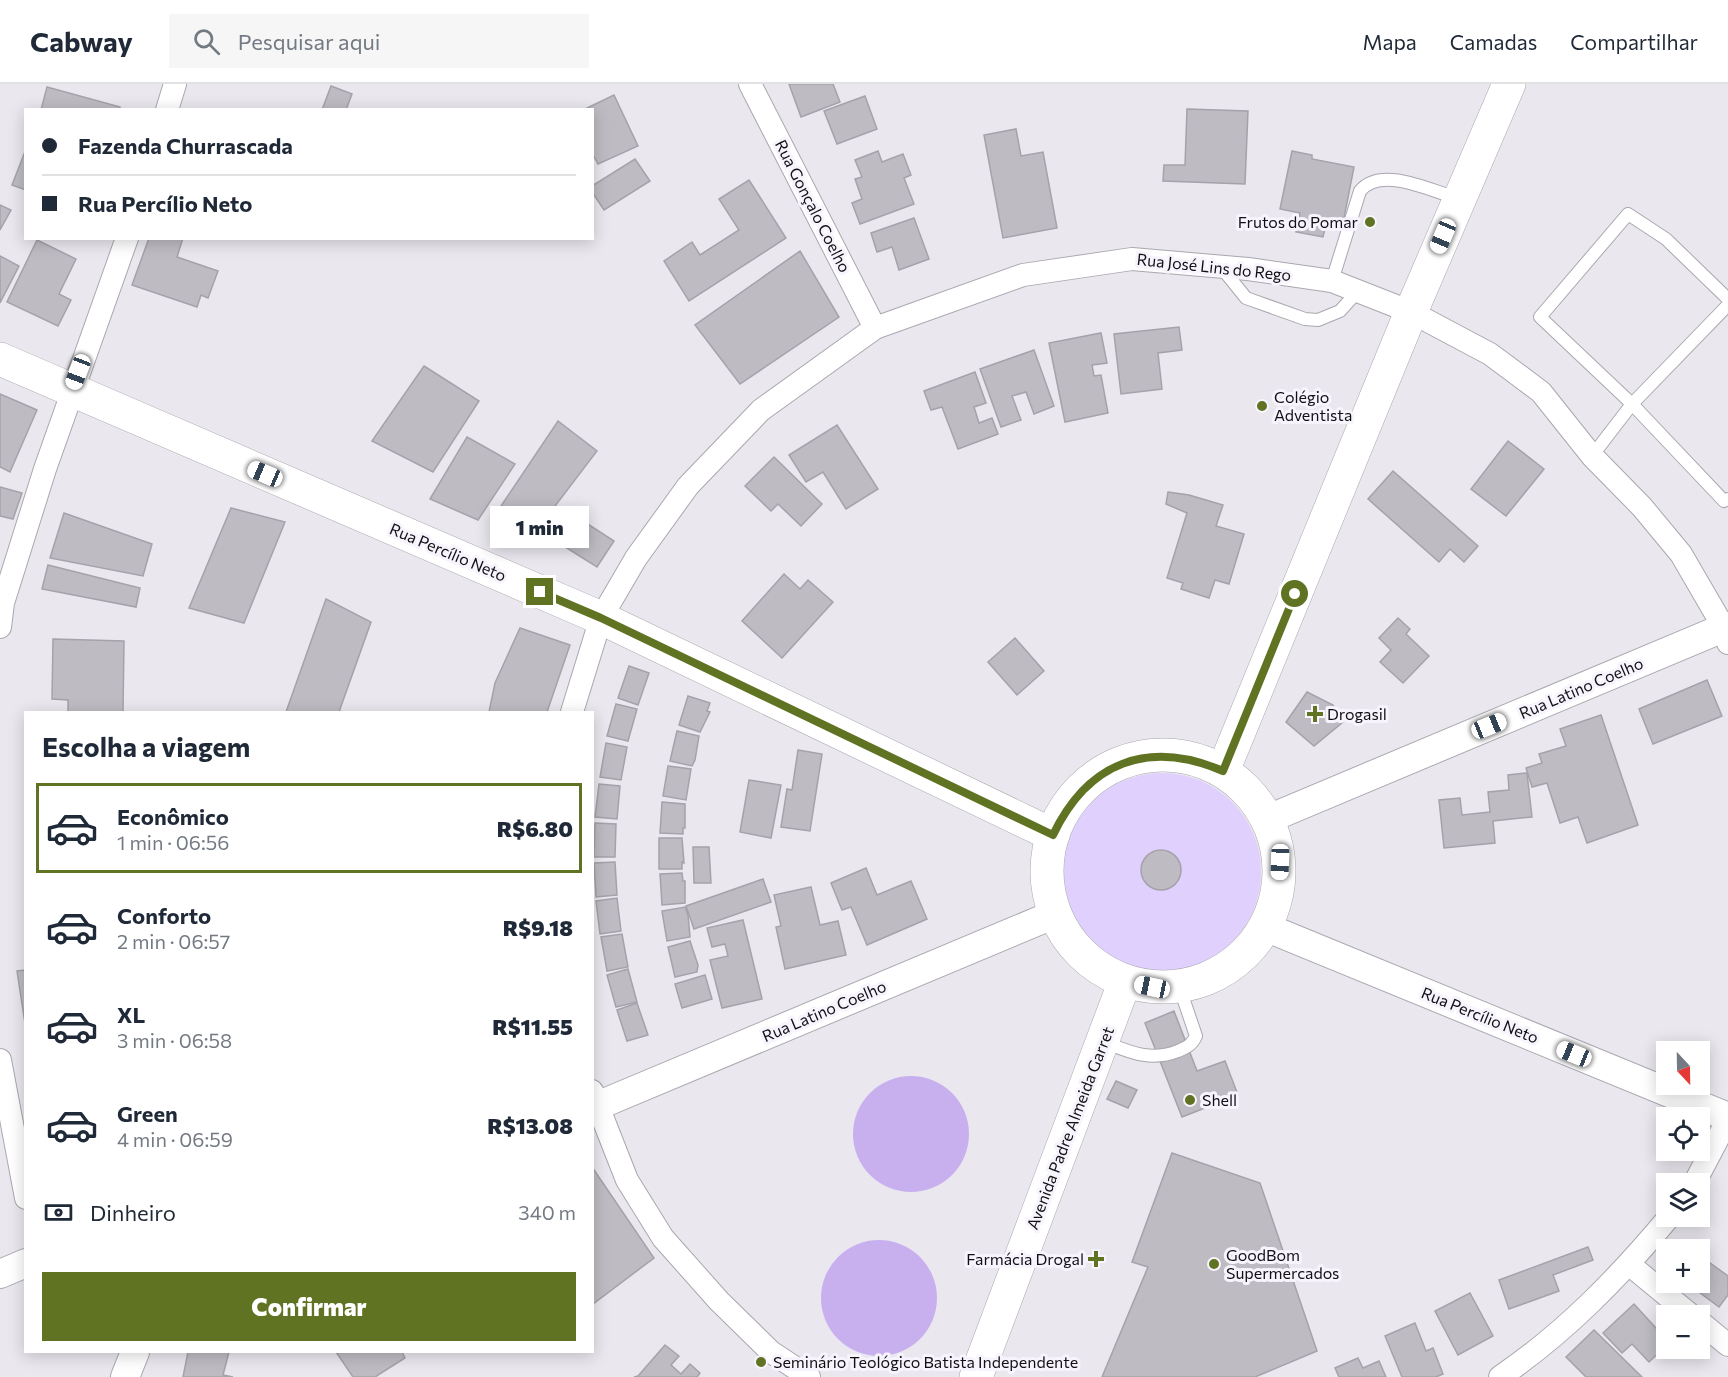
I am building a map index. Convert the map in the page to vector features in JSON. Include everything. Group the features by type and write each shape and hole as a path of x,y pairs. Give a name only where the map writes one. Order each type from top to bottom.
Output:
{"main road":[{"path":"1223,771 1458,198 1509,84"},
{"name":"Rua Percílio Neto","path":"0,359 601,618 1053,835"},
{"path":"1166,755 1196,760 1223,771 1256,800 1268,819 1280,862 1276,896 1265,927 1249,949 1229,967 1205,979 1179,986 1152,987 1125,981 1103,970 1083,955 1067,936 1055,914 1047,875 1053,835 1066,808 1085,786 1109,769 1137,758 1166,755"},
{"name":"Avenida Padre Almeida Garret","path":"976,1377 1125,981"}],"street":[{"path":"168,108 175,84"},
{"name":"Rua Gonçalo Coelho","path":"750,84 875,328"},
{"path":"0,627 3,603 71,391 107,299 125,240"},
{"name":"Rua José Lins do Rego","path":"572,711 601,618 636,558 688,486 761,410 875,328 1023,275 1132,259 1220,266 1332,281 1411,312 1490,354 1540,392 1592,456 1642,507 1681,554 1727,632"},
{"name":"Rua Latino Coelho","path":"1268,819 1727,632"},
{"name":"Rua Latino Coelho","path":"594,1102 1055,914"},
{"name":"Rua Percílio Neto","path":"1265,927 1728,1118"},
{"path":"0,1060 24,1187"},
{"path":"594,1102 627,1180 663,1238 719,1300 771,1352 809,1377"},
{"path":"1700,1173 1728,1118"},
{"path":"1500,1377 1545,1344 1630,1265 1661,1227"},
{"path":"0,1274 24,1264"},
{"path":"1630,1265 1679,1305"},
{"path":"1710,1330 1728,1345"},
{"path":"125,1377 135,1353"}],"lane":[{"path":"1332,281 1360,191 1365,185 1376,180 1395,180 1458,198"},
{"path":"1728,299 1666,239 1628,214 1540,317 1632,404 1724,501 1728,499"},
{"path":"1220,266 1246,298 1305,319 1318,320 1340,311 1358,291"},
{"path":"1592,456 1632,404 1728,305"},
{"path":"1102,1041 1148,1057 1159,1057 1187,1047 1196,1036 1179,986"}],"shaded area":[{"path":"1162,773 1191,777 1209,785 1232,802 1249,825 1257,843 1261,872 1257,901 1249,919 1232,942 1209,959 1191,967 1162,971 1133,967 1115,959 1092,942 1075,919 1067,901 1063,872 1067,843 1075,825 1092,802 1115,785 1133,777"},
{"path":"911,1076 933,1081 952,1093 964,1112 969,1134 964,1156 952,1175 933,1187 911,1192 889,1187 870,1175 858,1156 853,1134 858,1112 870,1093 889,1081"},
{"path":"879,1240 901,1245 920,1257 932,1276 937,1298 932,1320 920,1339 901,1351 879,1356 857,1351 838,1339 826,1320 821,1298 826,1276 838,1257 857,1245"}],"building":[{"path":"789,84 833,84 840,102 801,117"},
{"path":"331,86 352,94 347,108 323,108"},
{"path":"47,87 120,107 120,108 42,108"},
{"path":"614,95 638,146 598,164 594,157 594,108 587,108"},
{"path":"865,96 877,129 837,144 824,111"},
{"path":"1187,109 1248,111 1245,184 1163,181 1164,165 1185,165"},
{"path":"1016,129 1021,156 1043,152 1057,228 1003,238 984,135"},
{"path":"878,151 882,162 903,154 911,175 904,178 914,204 860,224 852,203 862,199 855,179 862,177 855,160"},
{"path":"1292,151 1312,155 1312,159 1354,167 1343,223 1327,220 1323,237 1296,232 1300,213 1280,209"},
{"path":"24,154 24,189 12,185"},
{"path":"635,159 650,181 604,210 594,195 594,185"},
{"path":"749,180 786,238 689,301 664,261 692,242 700,255 739,230 719,199"},
{"path":"0,205 11,210 0,230"},
{"path":"914,218 929,259 899,270 892,247 877,252 871,233"},
{"path":"37,240 76,259 59,294 71,300 58,326 7,302"},
{"path":"148,240 182,240 177,257 218,271 208,298 201,295 197,307 132,285"},
{"path":"800,251 839,317 740,384 695,325"},
{"path":"0,256 19,266 0,303"},
{"path":"1179,327 1182,350 1158,353 1162,389 1121,394 1114,334"},
{"path":"1101,333 1107,363 1092,365 1094,376 1101,375 1108,413 1065,422 1049,343"},
{"path":"1034,350 1054,406 1034,414 1026,392 1012,396 1021,420 1001,427 980,369"},
{"path":"424,366 479,401 433,472 372,441"},
{"path":"975,372 986,403 974,407 979,423 992,418 998,434 958,449 942,407 931,410 924,391"},
{"path":"0,394 37,410 10,472 0,467"},
{"path":"558,421 597,451 536,531 499,509"},
{"path":"837,425 878,489 846,509 823,472 806,482 789,455"},
{"path":"467,437 515,464 478,520 430,499"},
{"path":"1508,441 1544,469 1506,516 1471,489"},
{"path":"774,457 822,504 801,526 778,504 771,511 745,486"},
{"path":"1393,471 1478,546 1464,562 1450,549 1439,562 1368,499"},
{"path":"0,487 22,493 13,519 0,516"},
{"path":"1168,492 1189,495 1223,505 1216,526 1244,534 1229,584 1215,580 1209,598 1181,589 1183,583 1167,578 1187,513 1166,504"},
{"path":"231,508 285,522 244,623 189,608"},
{"path":"563,508 614,541 597,567 546,535"},
{"path":"64,513 152,544 143,576 50,558"},
{"path":"48,565 140,588 136,607 42,589"},
{"path":"784,574 800,589 808,580 833,602 782,658 742,621"},
{"path":"326,599 371,622 339,711 286,711"},
{"path":"1398,618 1410,629 1406,634 1429,656 1403,683 1380,662 1391,650 1379,638"},
{"path":"520,628 570,645 547,711 489,711 495,683"},
{"path":"1015,638 1044,671 1017,695 988,662"},
{"path":"53,639 124,641 123,711 68,711 68,700 52,699"},
{"path":"629,666 649,673 638,705 618,698"},
{"path":"1707,680 1722,716 1653,744 1639,709"},
{"name":"Drogasil","path":"1307,692 1333,705 1343,722 1314,746 1286,722"},
{"path":"688,696 710,703 707,711 710,712 700,732 679,725"},
{"path":"616,704 637,709 628,741 607,736"},
{"path":"1601,715 1638,825 1587,843 1578,817 1560,823 1547,783 1532,787 1526,768 1542,763 1539,754 1566,746 1560,729"},
{"path":"677,731 699,736 692,766 670,761"},
{"path":"606,743 627,747 621,780 600,777"},
{"path":"798,750 822,754 810,831 781,827 787,789 792,790"},
{"path":"668,766 691,769 686,800 663,796"},
{"path":"1527,773 1532,817 1493,821 1495,843 1444,848 1439,800 1460,798 1462,815 1490,812 1488,792 1509,790 1508,775"},
{"path":"749,780 781,785 771,838 740,832"},
{"path":"599,784 620,786 617,819 595,817"},
{"path":"662,802 685,804 683,834 660,833"},
{"path":"595,823 616,824 615,857 594,857"},
{"path":"659,838 682,838 684,863 682,862 682,869 659,869"},
{"path":"693,847 709,847 711,883 694,883"},
{"path":"1161,850 1169,851 1175,856 1180,862 1180,878 1175,884 1169,889 1161,890 1153,889 1147,884 1142,878 1141,870 1142,862 1147,856 1153,851"},
{"path":"615,862 617,895 596,897 594,863"},
{"path":"866,868 877,895 911,881 927,919 867,945 851,907 842,910 831,883"},
{"path":"682,873 683,881 685,881 685,903 662,905 660,874"},
{"path":"763,879 771,902 694,929 686,906"},
{"path":"811,887 820,925 838,921 846,955 785,969 776,927 781,926 774,895"},
{"path":"617,898 621,931 600,934 596,901"},
{"path":"685,907 690,937 667,941 662,911"},
{"path":"743,920 762,999 722,1008 710,960 728,956 725,944 712,947 707,928"},
{"path":"622,934 628,967 607,971 601,937"},
{"path":"690,941 698,965 697,972 675,977 668,947"},
{"path":"628,969 637,1002 616,1007 607,975"},
{"path":"24,970 24,1017 17,971"},
{"path":"705,975 712,999 682,1008 675,984"},
{"path":"637,1003 648,1035 627,1041 617,1010"},
{"path":"1174,1011 1197,1071 1225,1061 1238,1095 1182,1117 1145,1023"},
{"path":"1116,1081 1137,1090 1128,1108 1107,1099"},
{"name":"GoodBom Supermercados","path":"1172,1153 1260,1183 1317,1351 1255,1377 1102,1377 1148,1267 1132,1262"},
{"path":"594,1170 654,1258 594,1303"},
{"path":"1588,1247 1593,1260 1553,1275 1559,1291 1509,1309 1499,1280"},
{"path":"1710,1263 1728,1276 1728,1295 1719,1307 1700,1293 1710,1293"},
{"path":"1470,1293 1493,1336 1458,1355 1435,1311"},
{"path":"1634,1304 1656,1328 1656,1355 1649,1362 1632,1344 1622,1353 1603,1333"},
{"path":"1415,1323 1426,1351 1433,1348 1443,1374 1436,1377 1402,1377 1385,1336"},
{"path":"1594,1330 1642,1377 1586,1377 1566,1357"},
{"path":"665,1345 679,1356 671,1365 681,1374 690,1364 700,1373 697,1377 634,1377 638,1376"},
{"path":"188,1353 229,1353 223,1375 233,1377 183,1377"},
{"path":"337,1353 402,1353 405,1358 375,1377 353,1377"},
{"path":"1358,1358 1363,1368 1379,1361 1386,1377 1339,1377 1335,1368"}],"place":[{"name":"Frutos do Pomar","path":"1370,222"},
{"name":"Colégio Adventista","path":"1262,406"},
{"name":"Drogasil","path":"1315,714"},
{"name":"Shell","path":"1190,1100"},
{"name":"Farmácia Drogal","path":"1096,1259"},
{"name":"GoodBom Supermercados","path":"1214,1264"},
{"name":"Seminário Teológico Batista Independente","path":"761,1362"}],"route":[{"path":"540,592 601,618 1053,835 1066,808 1085,786 1109,769 1137,758 1166,755 1196,760 1223,771 1295,594"}]}
